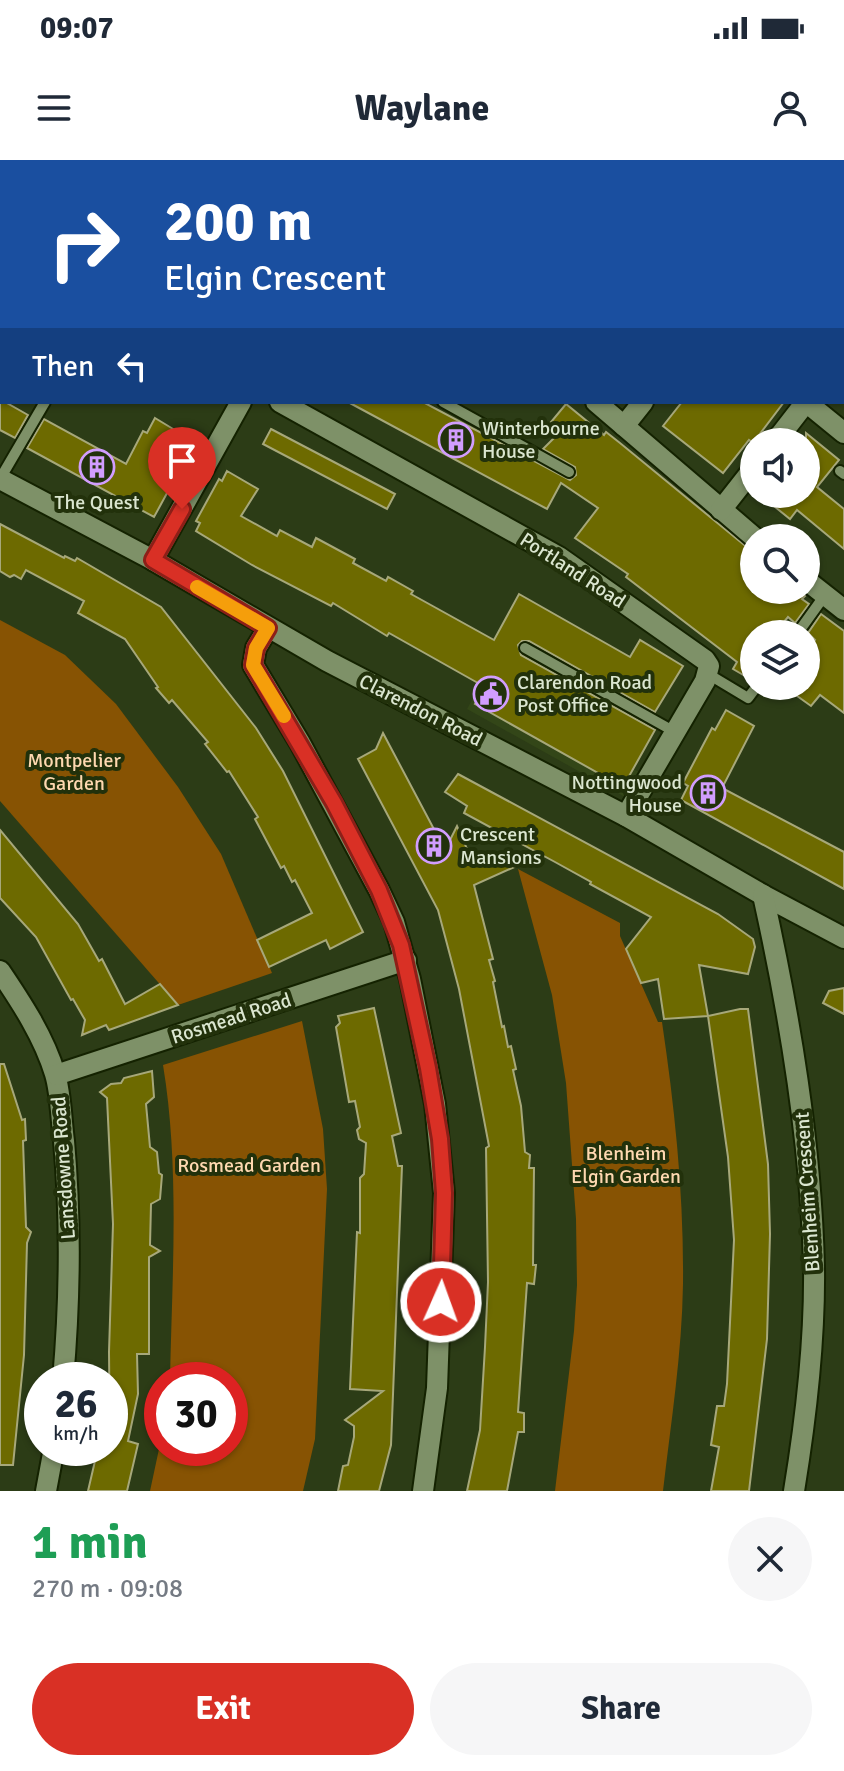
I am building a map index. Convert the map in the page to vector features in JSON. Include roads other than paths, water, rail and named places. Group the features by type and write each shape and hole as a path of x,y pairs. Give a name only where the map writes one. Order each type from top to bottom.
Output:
{"street":[{"path":"153,560 236,404"},
{"name":"Portland Road","path":"284,404 559,557 705,660 709,666 708,674"},
{"path":"598,404 740,526"},
{"path":"624,426 641,404"},
{"path":"786,428 804,404"},
{"path":"808,404 844,433"},
{"name":"Clarendon Road","path":"0,479 153,560 268,628 626,816 844,938"},
{"path":"721,510 740,486"},
{"path":"820,591 844,610"},
{"path":"268,628 256,648 253,665 300,743 394,922 406,960 435,1104 444,1193 437,1388 423,1491"},
{"path":"626,816 708,674"},
{"name":"Blenheim Crescent","path":"763,895 782,986 809,1172 813,1319 794,1491"},
{"name":"Rosmead Road","path":"56,1075 406,960"},
{"name":"Lansdowne Road","path":"0,971 23,1007 56,1075 68,1212 69,1289 64,1362"},
{"path":"46,1491 51,1466"}],"lane":[{"path":"0,479 44,404"},
{"path":"447,404 569,472"},
{"path":"807,620 825,595"},
{"path":"525,648 675,732"},
{"path":"708,674 740,693"}],"place":[{"name":"Winterbourne House","path":"456,440"},
{"name":"The Quest","path":"97,467"},
{"name":"Clarendon Road Post Office","path":"491,694"},
{"name":"Nottingwood House","path":"708,793"},
{"name":"Crescent Mansions","path":"434,846"}],"park label":[{"name":"Montpelier Garden","path":"74,772"},
{"name":"Blenheim Elgin Garden","path":"626,1164"},
{"name":"Rosmead Garden","path":"249,1165"}]}
